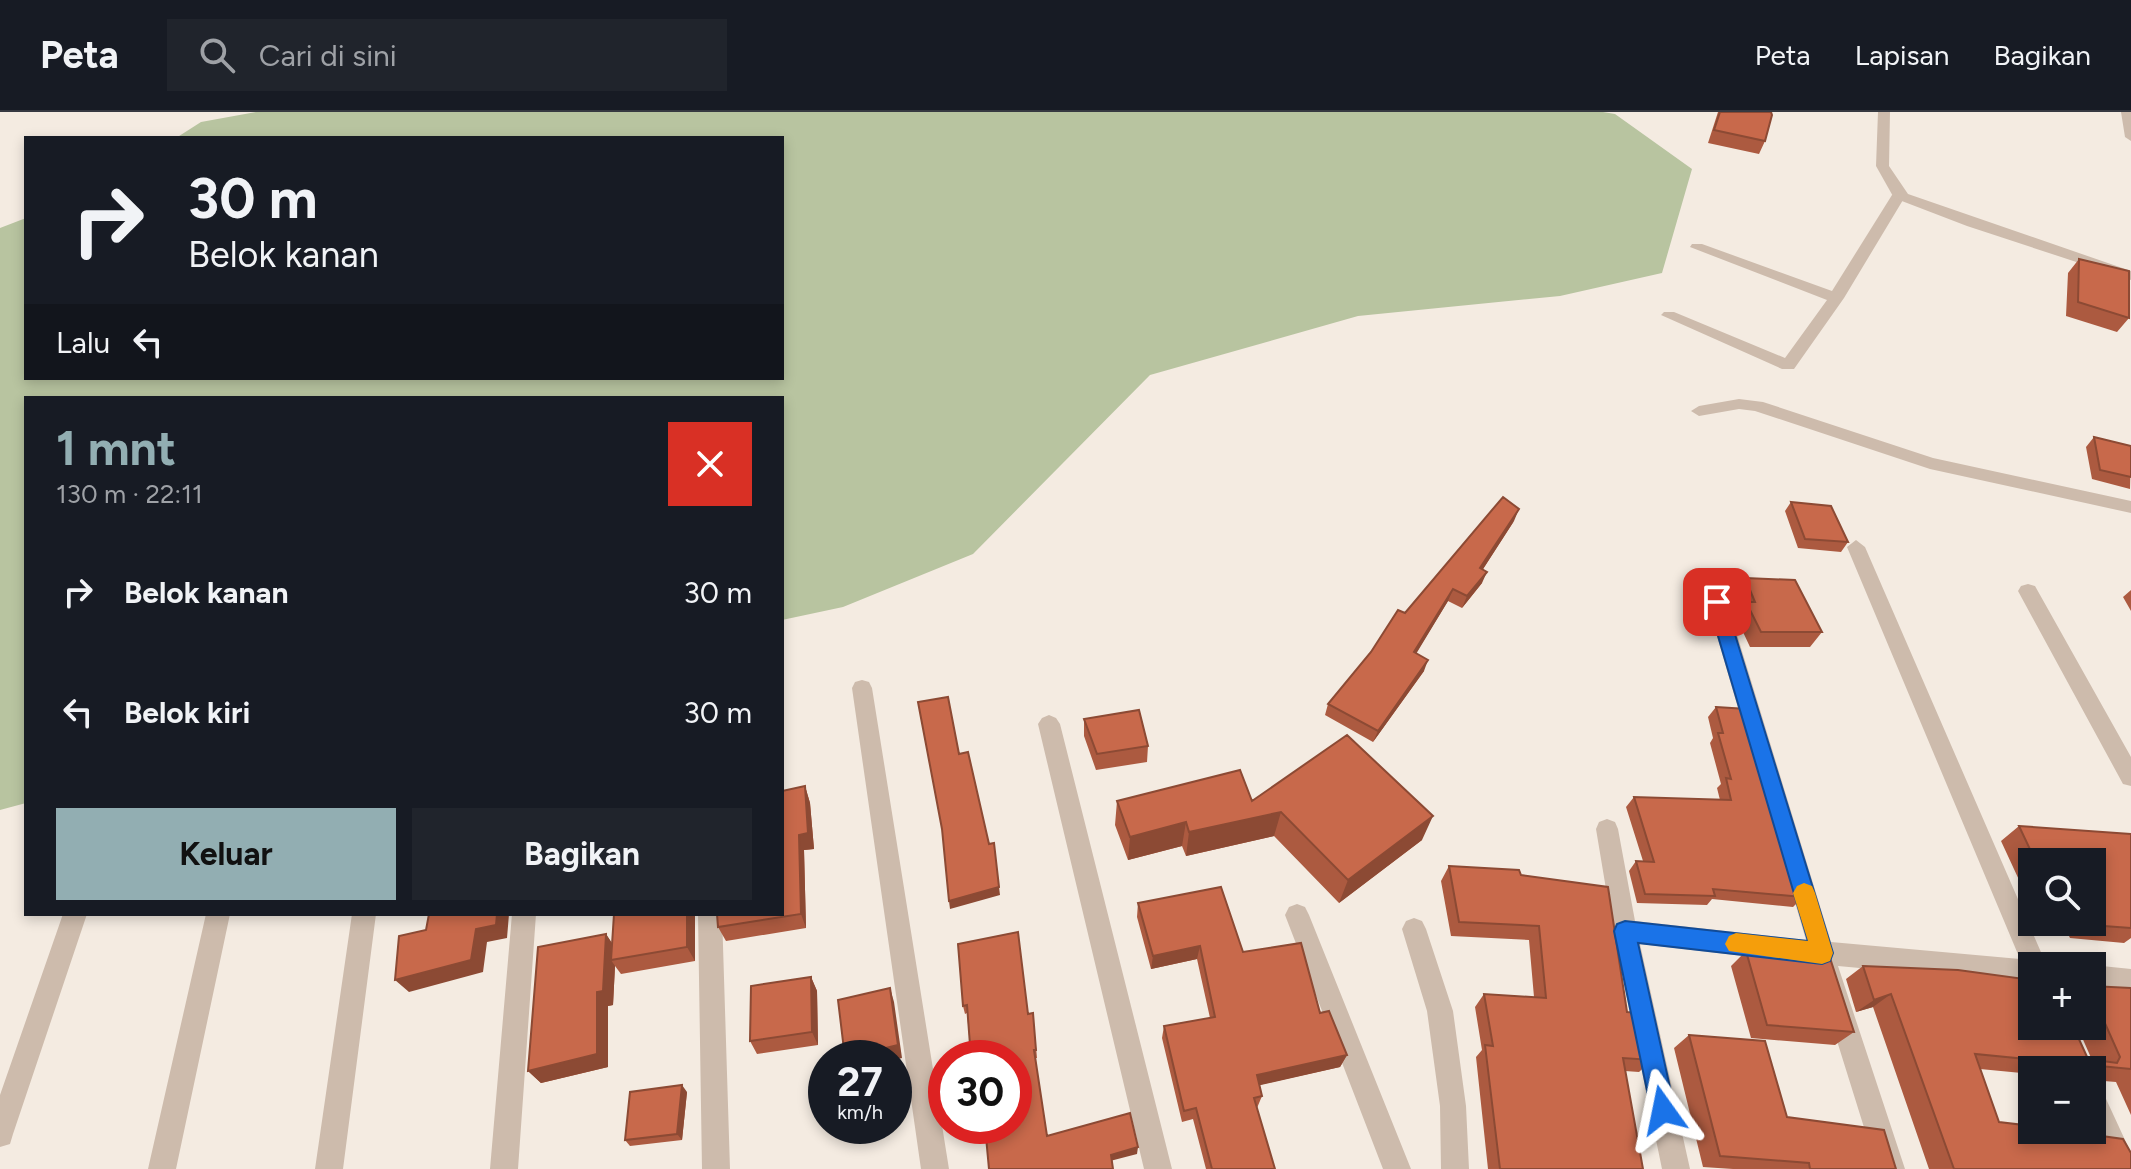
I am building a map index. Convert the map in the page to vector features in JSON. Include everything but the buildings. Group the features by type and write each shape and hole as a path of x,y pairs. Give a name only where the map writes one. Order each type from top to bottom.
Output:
{"street":[{"path":"1669,315 1788,365 1836,298 1902,193 1888,182 1881,169 1884,112"},
{"path":"2127,112 2131,131"},
{"path":"1899,195 2131,276"},
{"path":"1697,247 1836,298"},
{"path":"1699,411 1739,404 1757,406 1930,463 2131,507"},
{"path":"1856,547 2029,952"},
{"path":"2028,591 2131,777"},
{"path":"1717,602 1822,953 1891,1169"},
{"path":"862,688 935,1169"},
{"path":"1049,724 1158,1169"},
{"path":"1607,829 1625,931 1676,1169"},
{"path":"1297,915 1397,1169"},
{"path":"0,1134 74,916"},
{"path":"162,1169 218,916"},
{"path":"329,1169 364,916"},
{"path":"504,1169 524,916"},
{"path":"710,916 716,1169"},
{"path":"1414,929 1440,1011 1453,1106 1455,1169"},
{"path":"1625,931 2018,971"},
{"path":"2106,978 2131,981"},
{"path":"2106,1128 2124,1169"}],"green space":[{"path":"256,112 1603,112 1615,114 1692,169 1662,273 1560,296 1358,316 1150,375 973,554 843,607 784,620 784,396 24,396 24,804 0,810 0,228 24,219 24,380 784,380 784,136 179,136 201,122"}],"slow traffic":[{"path":"1736,944 1822,953 1804,893"}],"route":[{"path":"1663,1110 1625,931 1822,953 1717,602"}]}
